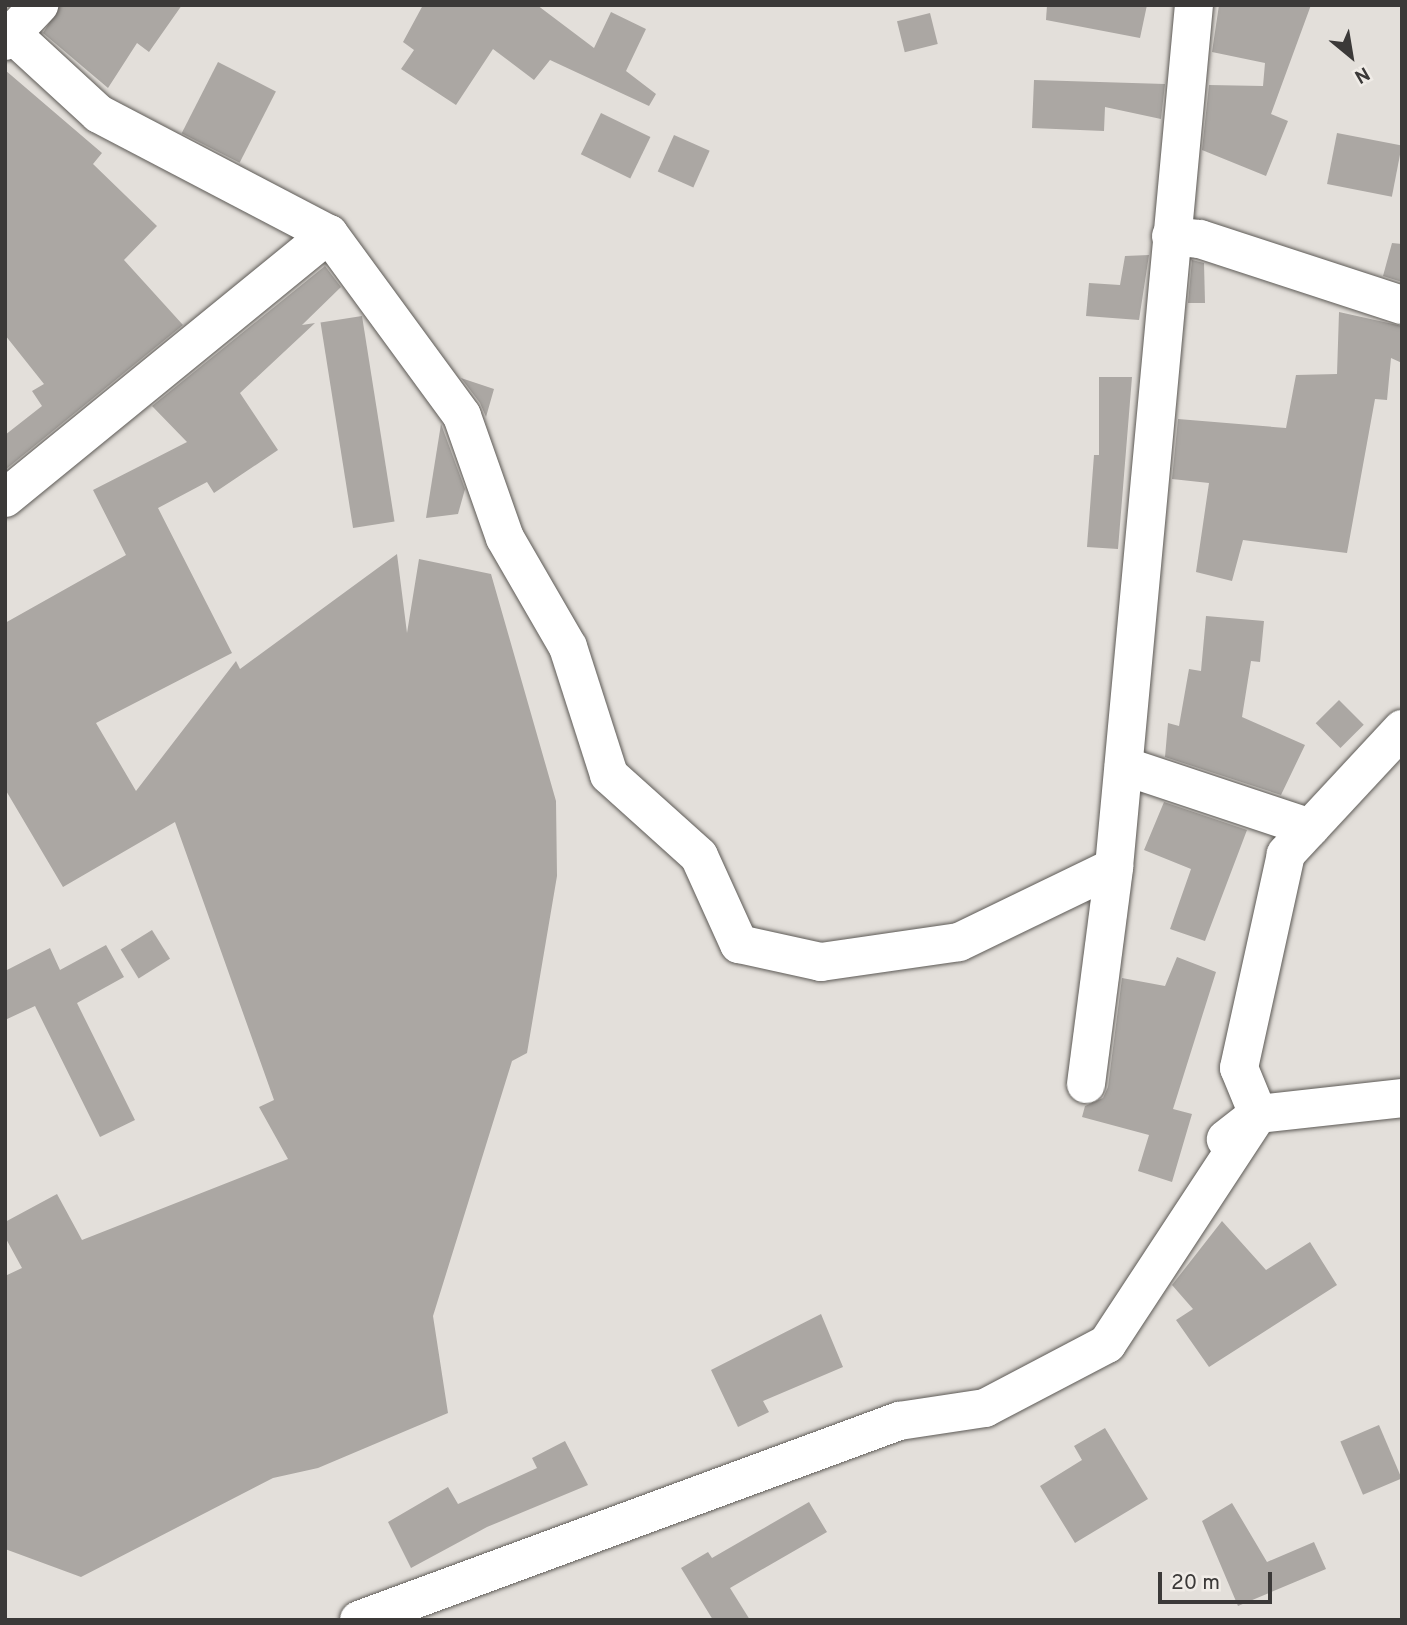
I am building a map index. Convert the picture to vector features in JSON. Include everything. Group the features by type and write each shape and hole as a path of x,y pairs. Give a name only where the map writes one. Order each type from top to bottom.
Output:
{"street":[{"path":"39,5 8,37 99,114 329,234 462,415 505,538 568,647 609,775 699,856 739,944 821,961 959,942 1114,867"},
{"path":"1086,1084 1114,867 1194,5"},
{"path":"5,498 329,234"},
{"path":"1171,236 1200,239 1402,305"},
{"path":"1258,1114 1239,1068 1286,855 1402,729"},
{"path":"1124,766 1310,828"},
{"path":"1226,1139 1258,1114 1402,1098"},
{"path":"359,1620 899,1421 985,1408 1107,1345 1258,1114"}],"building":[{"path":"60,5 182,5 149,52 137,43 108,88 43,33"},
{"path":"423,5 537,5 594,48 611,12 646,29 626,71 656,94 649,106 550,60 534,80 493,49 456,105 401,69 414,50 403,42"},
{"path":"1047,5 1147,5 1140,38 1046,20"},
{"path":"1219,5 1311,5 1271,114 1288,121 1266,176 1202,150 1209,85 1263,86 1265,63 1212,52"},
{"path":"930,13 938,44 905,52 897,21"},
{"path":"218,62 276,92 240,163 182,133"},
{"path":"5,70 102,153 93,164 157,226 124,260 183,325 5,470 5,435 42,406 32,391 44,384 5,335"},
{"path":"1034,80 1165,84 1161,119 1105,107 1104,131 1032,128"},
{"path":"601,113 650,137 630,178 581,154"},
{"path":"1337,133 1402,146 1392,197 1327,184"},
{"path":"674,135 710,151 693,187 658,172"},
{"path":"1392,243 1402,244 1402,282 1383,276"},
{"path":"1149,255 1139,320 1086,316 1089,283 1120,285 1125,256"},
{"path":"1192,260 1204,263 1205,303 1188,303"},
{"path":"325,266 341,287 302,325 315,323 240,393 278,450 214,493 207,482 158,508 232,653 96,723 136,791 236,661 240,669 397,554 407,633 419,559 491,574 556,801 557,876 527,1053 512,1061 433,1316 448,1413 318,1468 273,1478 81,1577 5,1549 5,1276 22,1268 5,1237 5,1222 57,1194 82,1240 288,1159 259,1107 274,1100 175,822 63,887 5,789 5,623 126,555 93,490 187,442 152,406"},
{"path":"1339,312 1402,326 1402,363 1391,358 1387,400 1375,399 1347,553 1243,540 1232,581 1196,572 1209,483 1172,479 1178,419 1286,428 1296,375 1337,374"},
{"path":"362,316 395,521 353,528 321,323"},
{"path":"1099,377 1132,377 1118,549 1087,547 1094,455 1099,455"},
{"path":"461,378 494,389 486,417 480,403"},
{"path":"441,424 465,489 458,514 426,518"},
{"path":"1206,616 1264,621 1260,662 1251,661 1242,717 1305,745 1281,795 1165,757 1168,723 1179,726 1189,669 1201,671"},
{"path":"1339,700 1364,725 1340,748 1316,723"},
{"path":"1164,802 1247,830 1205,941 1170,929 1191,869 1144,850"},
{"path":"152,930 170,959 139,978 121,950"},
{"path":"106,945 124,977 77,1003 135,1120 100,1137 35,1006 5,1020 5,971 50,948 60,970"},
{"path":"1177,957 1216,972 1173,1109 1192,1114 1172,1182 1138,1171 1149,1135 1082,1117 1085,1106 1103,1098 1108,1087 1122,978 1165,986"},
{"path":"1222,1221 1266,1270 1310,1242 1337,1285 1209,1367 1176,1320 1193,1309 1172,1285"},
{"path":"821,1314 843,1367 763,1401 769,1412 738,1427 711,1370"},
{"path":"1379,1425 1402,1478 1363,1495 1340,1441"},
{"path":"1105,1428 1148,1499 1075,1543 1040,1486 1082,1460 1074,1446"},
{"path":"565,1441 588,1485 487,1527 411,1568 388,1522 448,1487 458,1504 537,1468 532,1458"},
{"path":"809,1502 827,1532 730,1588 750,1620 713,1620 681,1568 708,1552 712,1558"},
{"path":"1232,1503 1267,1562 1314,1542 1326,1569 1238,1606 1202,1521"}]}
